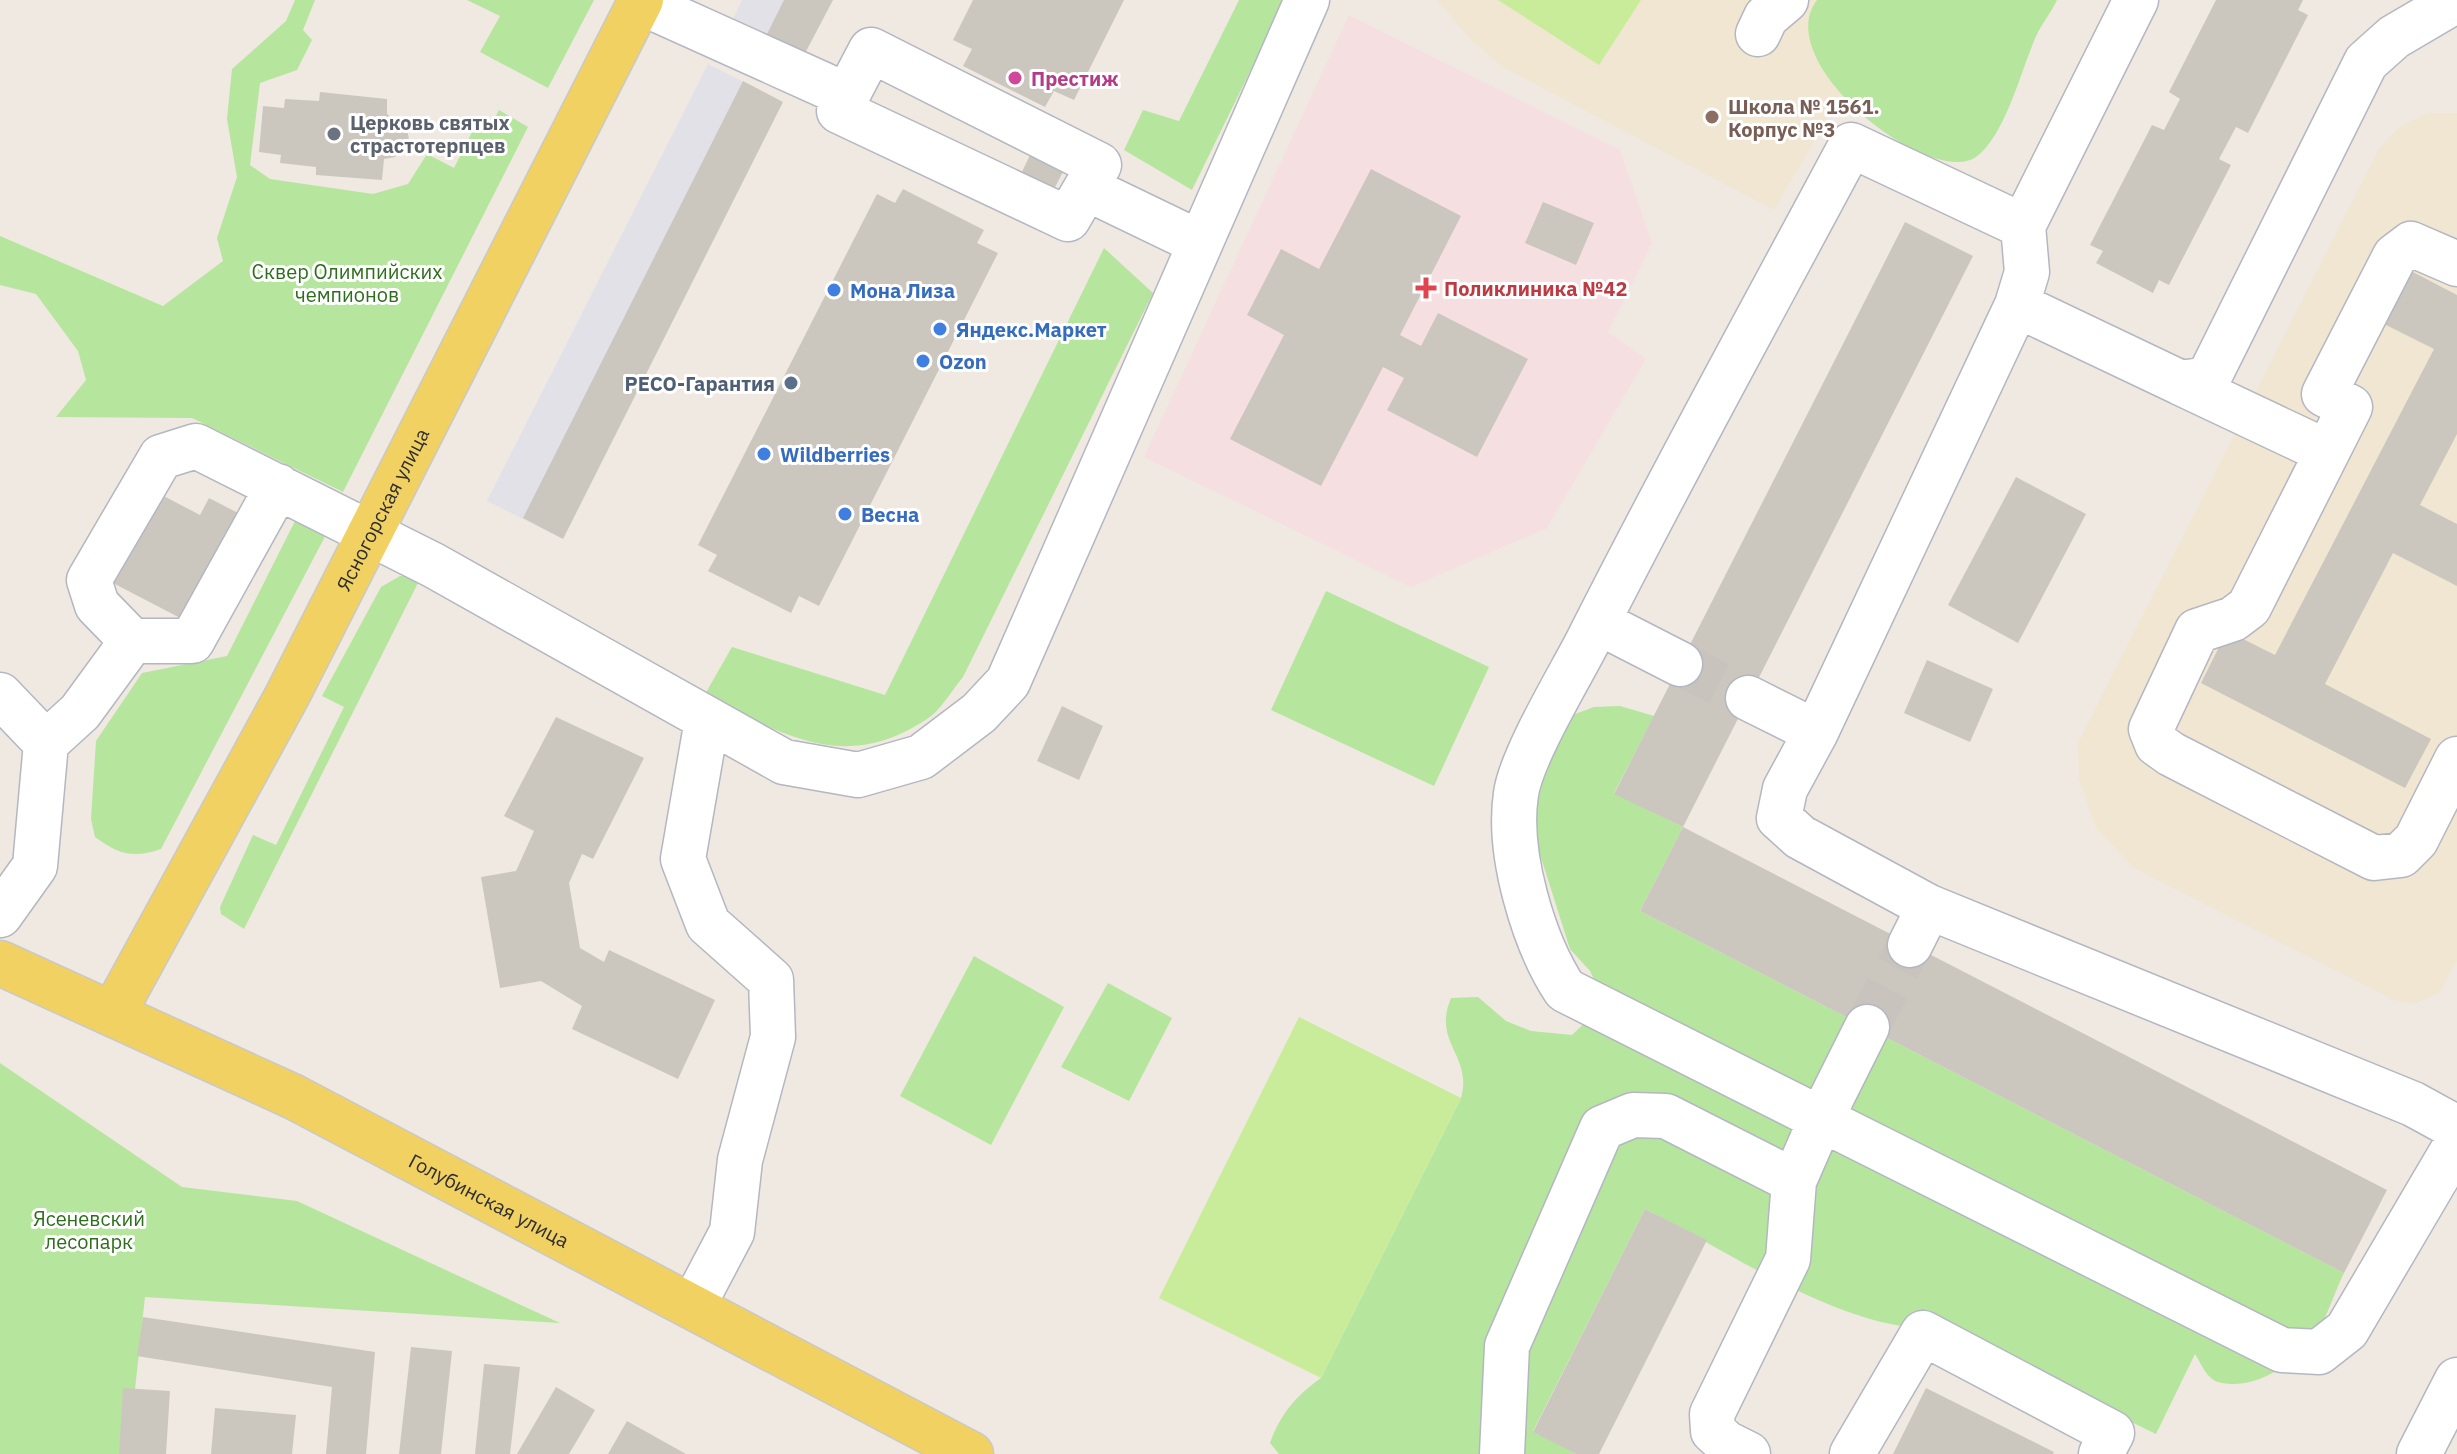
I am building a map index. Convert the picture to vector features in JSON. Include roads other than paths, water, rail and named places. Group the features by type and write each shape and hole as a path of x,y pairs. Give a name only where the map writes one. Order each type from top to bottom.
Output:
{"main road":[{"name":"Ясногорская улица","path":"113,1014 287,696 641,1"},
{"name":"Голубинская улица","path":"0,963 294,1097 971,1454"}],"lane":[{"path":"278,486 192,641 132,641 97,605 89,580 161,457 196,446 278,486 433,565 784,762 858,775 921,757 979,713 1008,682 1198,242 1307,0"},
{"path":"1758,34 1766,17 1786,0"},
{"path":"2136,0 2023,226 2027,272 2017,305 1816,732 1785,789 1779,818 1920,926 2413,1104 2457,1128"},
{"path":"2181,383 2208,379 2366,62 2394,37 2457,0"},
{"path":"641,1 846,95"},
{"path":"871,50 1099,165 1086,188 1068,219 839,111 871,50"},
{"path":"2023,226 1851,145 1598,622 1516,792 1515,836 1522,880 1547,964 1565,990 2282,1350 2319,1352 2347,1330 2457,1143"},
{"path":"1086,188 1198,242"},
{"path":"2457,264 2411,244 2395,256 2324,394 2350,407 2249,607 2233,619 2197,631 2151,729 2157,744 2374,858 2401,855 2416,840 2457,759"},
{"path":"2017,305 2327,452"},
{"path":"1598,622 1680,664"},
{"path":"0,915 35,866 46,743 80,712 132,641"},
{"path":"0,695 46,743"},
{"path":"1748,698 1816,732"},
{"path":"693,1306 732,1232 740,1160 773,1037 771,980 708,924 683,859 707,720"},
{"path":"1748,1454 1726,1443 1713,1431 1712,1414 1788,1259 1794,1181 1867,1027"},
{"path":"1502,1454 1507,1346 1602,1128 1633,1115 1666,1116 1794,1181"},
{"path":"1852,1454 1923,1333 2112,1433 2101,1454"},
{"path":"2419,1454 2457,1380"}],"tunnel":[{"path":"1680,664 1748,698"},
{"path":"1867,1027 1910,945"}],"place":[{"name":"Престиж","path":"1015,78"},
{"name":"Школа № 1561. Корпус №3","path":"1712,117"},
{"name":"Церковь святых страстотерпцев","path":"334,134"},
{"name":"Поликлиника №42","path":"1426,288"},
{"name":"Мона Лиза","path":"834,290"},
{"name":"Яндекс.Маркет","path":"940,329"},
{"name":"Ozon","path":"923,361"},
{"name":"РЕСО-Гарантия","path":"791,383"},
{"name":"Wildberries","path":"764,454"},
{"name":"Весна","path":"845,514"}],"park label":[{"name":"Сквер Олимпийских чемпионов","path":"347,282"},
{"name":"Ясеневский лесопарк","path":"89,1230"}]}
